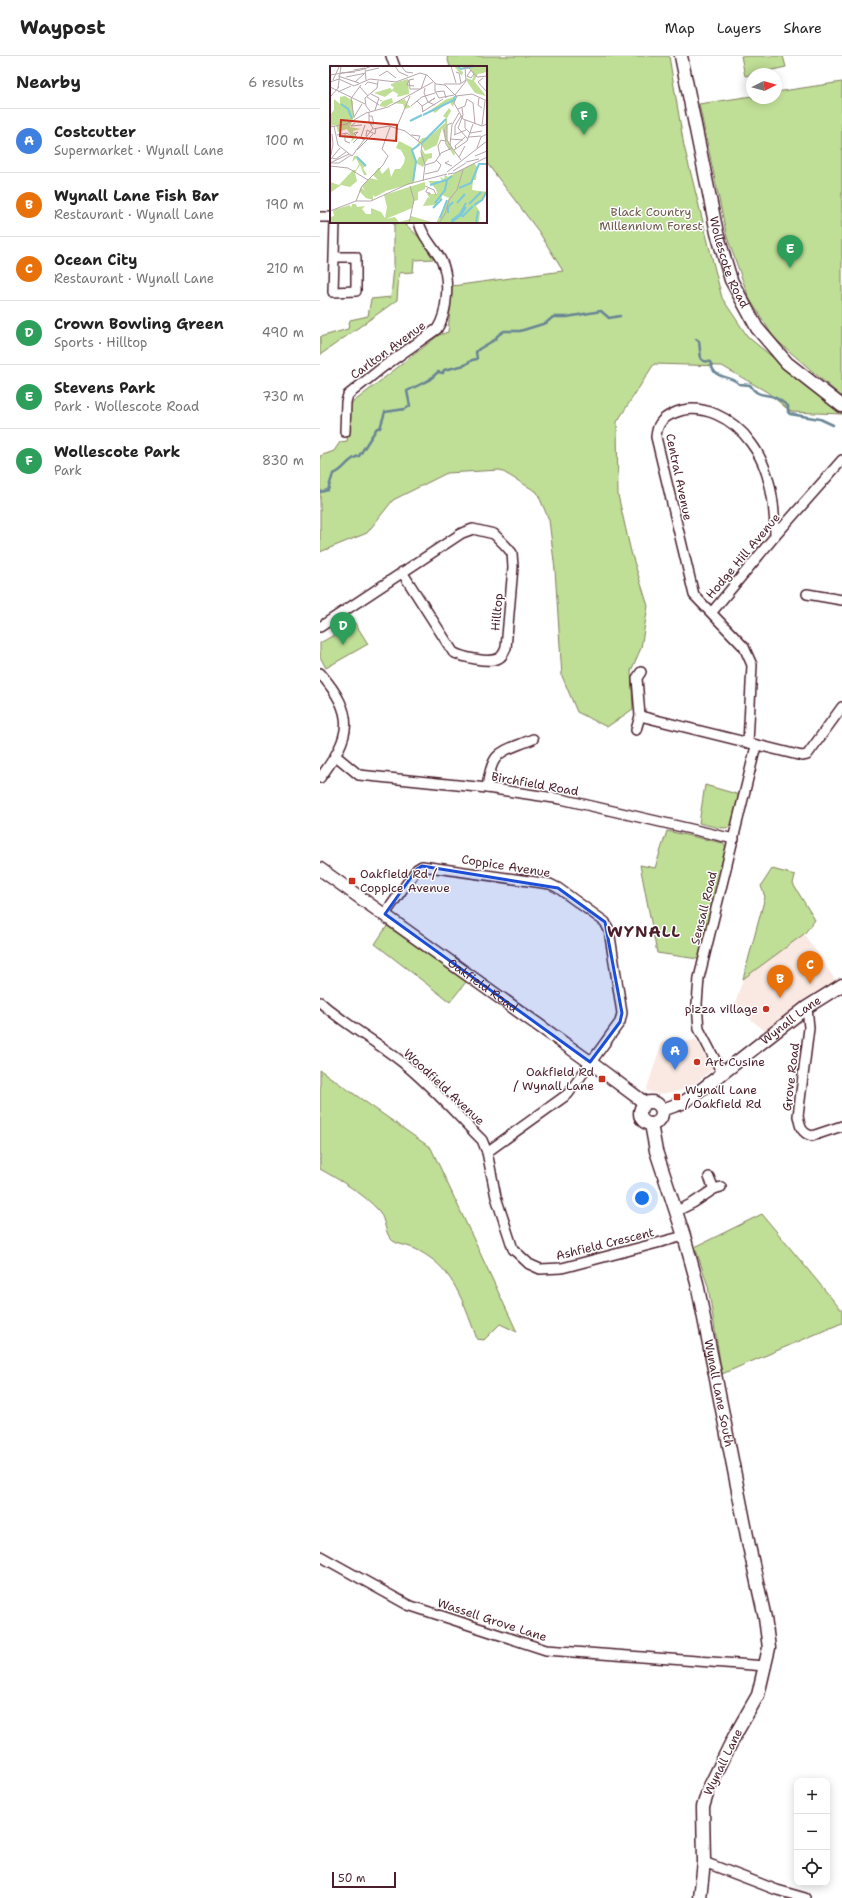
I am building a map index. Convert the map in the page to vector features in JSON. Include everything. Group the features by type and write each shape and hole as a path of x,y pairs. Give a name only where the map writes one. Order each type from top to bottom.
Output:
{"street":[{"path":"391,56 395,66"},
{"name":"Wollescote Road","path":"681,56 717,233 731,280 757,328 782,357 842,406"},
{"path":"334,257 356,257 356,291 333,292 334,257 335,223"},
{"name":"Carlton Avenue","path":"345,432 346,402 348,395 383,367 437,329 442,322 447,298 444,269 438,254 423,234 419,223"},
{"name":"Central Avenue","path":"712,612 694,595 656,437 657,428 665,417 677,411 702,409 724,418 740,430 761,458 768,476 775,514 775,536"},
{"name":"Hodge Hill Avenue","path":"752,745 752,665 744,647 712,612 775,536 842,460"},
{"name":"Hilltop","path":"320,627 402,572 462,533 473,529 494,534 512,554 513,567 506,648 503,654 495,660 465,658 453,652 402,572"},
{"path":"807,594 818,591 842,600"},
{"path":"636,730 640,716 637,678 641,672"},
{"path":"320,673 342,702 346,723 344,735 336,756 320,778"},
{"path":"640,716 752,745 802,756 807,755 842,706"},
{"path":"487,788 489,771 493,759 499,754 533,739"},
{"name":"Sensall Road","path":"722,1073 699,1029 696,1004 699,978 734,839 752,745"},
{"name":"Birchfield Road","path":"336,756 359,775 487,788 561,799 734,839"},
{"name":"Coppice Avenue","path":"385,914 417,869 422,866 541,883 558,888 605,922 609,930 622,1013 620,1022 590,1062"},
{"name":"Oakfield Road","path":"320,868 645,1103"},
{"name":"Wynall Lane","path":"662,1110 685,1102 807,1007 842,985"},
{"name":"Woodfield Avenue","path":"320,1002 336,1016 402,1062 420,1078 482,1140 487,1152"},
{"name":"Grove Road","path":"807,1007 809,1028 798,1116 800,1126 807,1135 812,1136 842,1126"},
{"path":"487,1152 568,1094 590,1062"},
{"path":"655,1102 662,1110 662,1114 658,1121 651,1124 645,1122 642,1118 640,1113 645,1103 655,1102"},
{"name":"Wynall Lane South","path":"651,1124 656,1152 684,1236 697,1283 748,1546 765,1618 769,1648 766,1666"},
{"name":"Ashfield Crescent","path":"487,1152 496,1197 513,1249 529,1264 540,1269 562,1268 684,1236"},
{"path":"675,1212 717,1188 709,1177"},
{"name":"Wassell Grove Lane","path":"320,1556 408,1605 546,1650 766,1666"},
{"name":"Wynall Lane","path":"704,1862 703,1807 708,1788 734,1737 758,1695 766,1666"},
{"path":"700,1898 704,1862 777,1890 805,1898"}],"highlighted area":[{"path":"422,866 558,888 605,922 622,1013 620,1022 590,1062 385,914 417,869"}],"shaded area":[{"path":"804,934 836,981 765,1031 734,1006 743,979"},
{"path":"696,1039 713,1069 694,1084 680,1091 658,1094 646,1091 662,1041 682,1043"}],"green space":[{"name":"Black Country Millennium Forest","path":"447,56 669,56 684,146 722,298 748,337 842,414 791,412 767,392 722,366 654,364 617,422 618,495 631,552 648,606 641,648 631,671 633,709 607,727 577,712 562,676 555,570 549,520 537,492 500,470 447,473 393,500 367,533 320,552 320,456 334,451 340,442 347,441 349,429 347,407 439,335 448,332 452,286 563,271 539,232 487,163 487,66 450,66"},
{"path":"741,56 783,56 786,67 746,68 745,76"},
{"path":"842,82 842,397 774,338 749,298 727,237 699,104 746,97 746,104 782,104 782,91"},
{"path":"394,223 405,224 418,236 434,259 414,260 413,272 399,273 397,300 320,355 320,337 348,329 350,320 368,316 371,299 391,297 394,267"},
{"path":"355,623 368,644 326,668 320,657 320,643"},
{"path":"705,785 740,795 736,816 731,826 727,828 720,828 699,823"},
{"path":"667,831 723,843 727,848 712,913 698,959 657,953 640,865 655,868"},
{"path":"772,869 795,875 793,884 815,920 804,934 743,979 765,897 761,886"},
{"path":"387,926 466,982 450,1002 375,944"},
{"path":"320,1070 431,1148 517,1332 500,1324 484,1340 477,1339 459,1294 446,1273 429,1257 418,1250 393,1241 388,1235 379,1211 373,1205 351,1188 320,1169"},
{"path":"762,1214 842,1311 842,1323 722,1374 708,1286 695,1247"}],"waterway":[{"path":"320,492 328,490 333,474 340,471 352,459 359,456 377,428 380,428 385,412 405,409 410,406 407,391 429,380 438,372 443,373 444,370 465,365 472,360 477,359 476,352 496,339 497,336 504,331 520,331 546,323 553,317 567,317 601,311 609,318 620,316"},
{"path":"696,339 699,341 701,359 710,362 713,369 719,375 732,379 739,384 750,385 759,394 772,396 778,399 788,406 788,412 790,414 820,419 833,425"}],"place":[{"name":"Wollescote Park","path":"584,135"},
{"name":"Stevens Park","path":"790,268"},
{"name":"Crown Bowling Green","path":"343,645"},
{"name":"Oakfield Rd / Coppice Avenue","path":"352,881"},
{"name":"Ocean City","path":"810,984"},
{"name":"Wynall Lane Fish Bar","path":"780,998"},
{"name":"pizza village","path":"766,1009"},
{"name":"Art Cusine","path":"697,1062"},
{"name":"Costcutter","path":"675,1070"},
{"name":"Oakfield Rd / Wynall Lane","path":"602,1079"},
{"name":"Wynall Lane / Oakfield Rd","path":"677,1097"}],"district":[{"name":"WYNALL","path":"644,931"}]}
